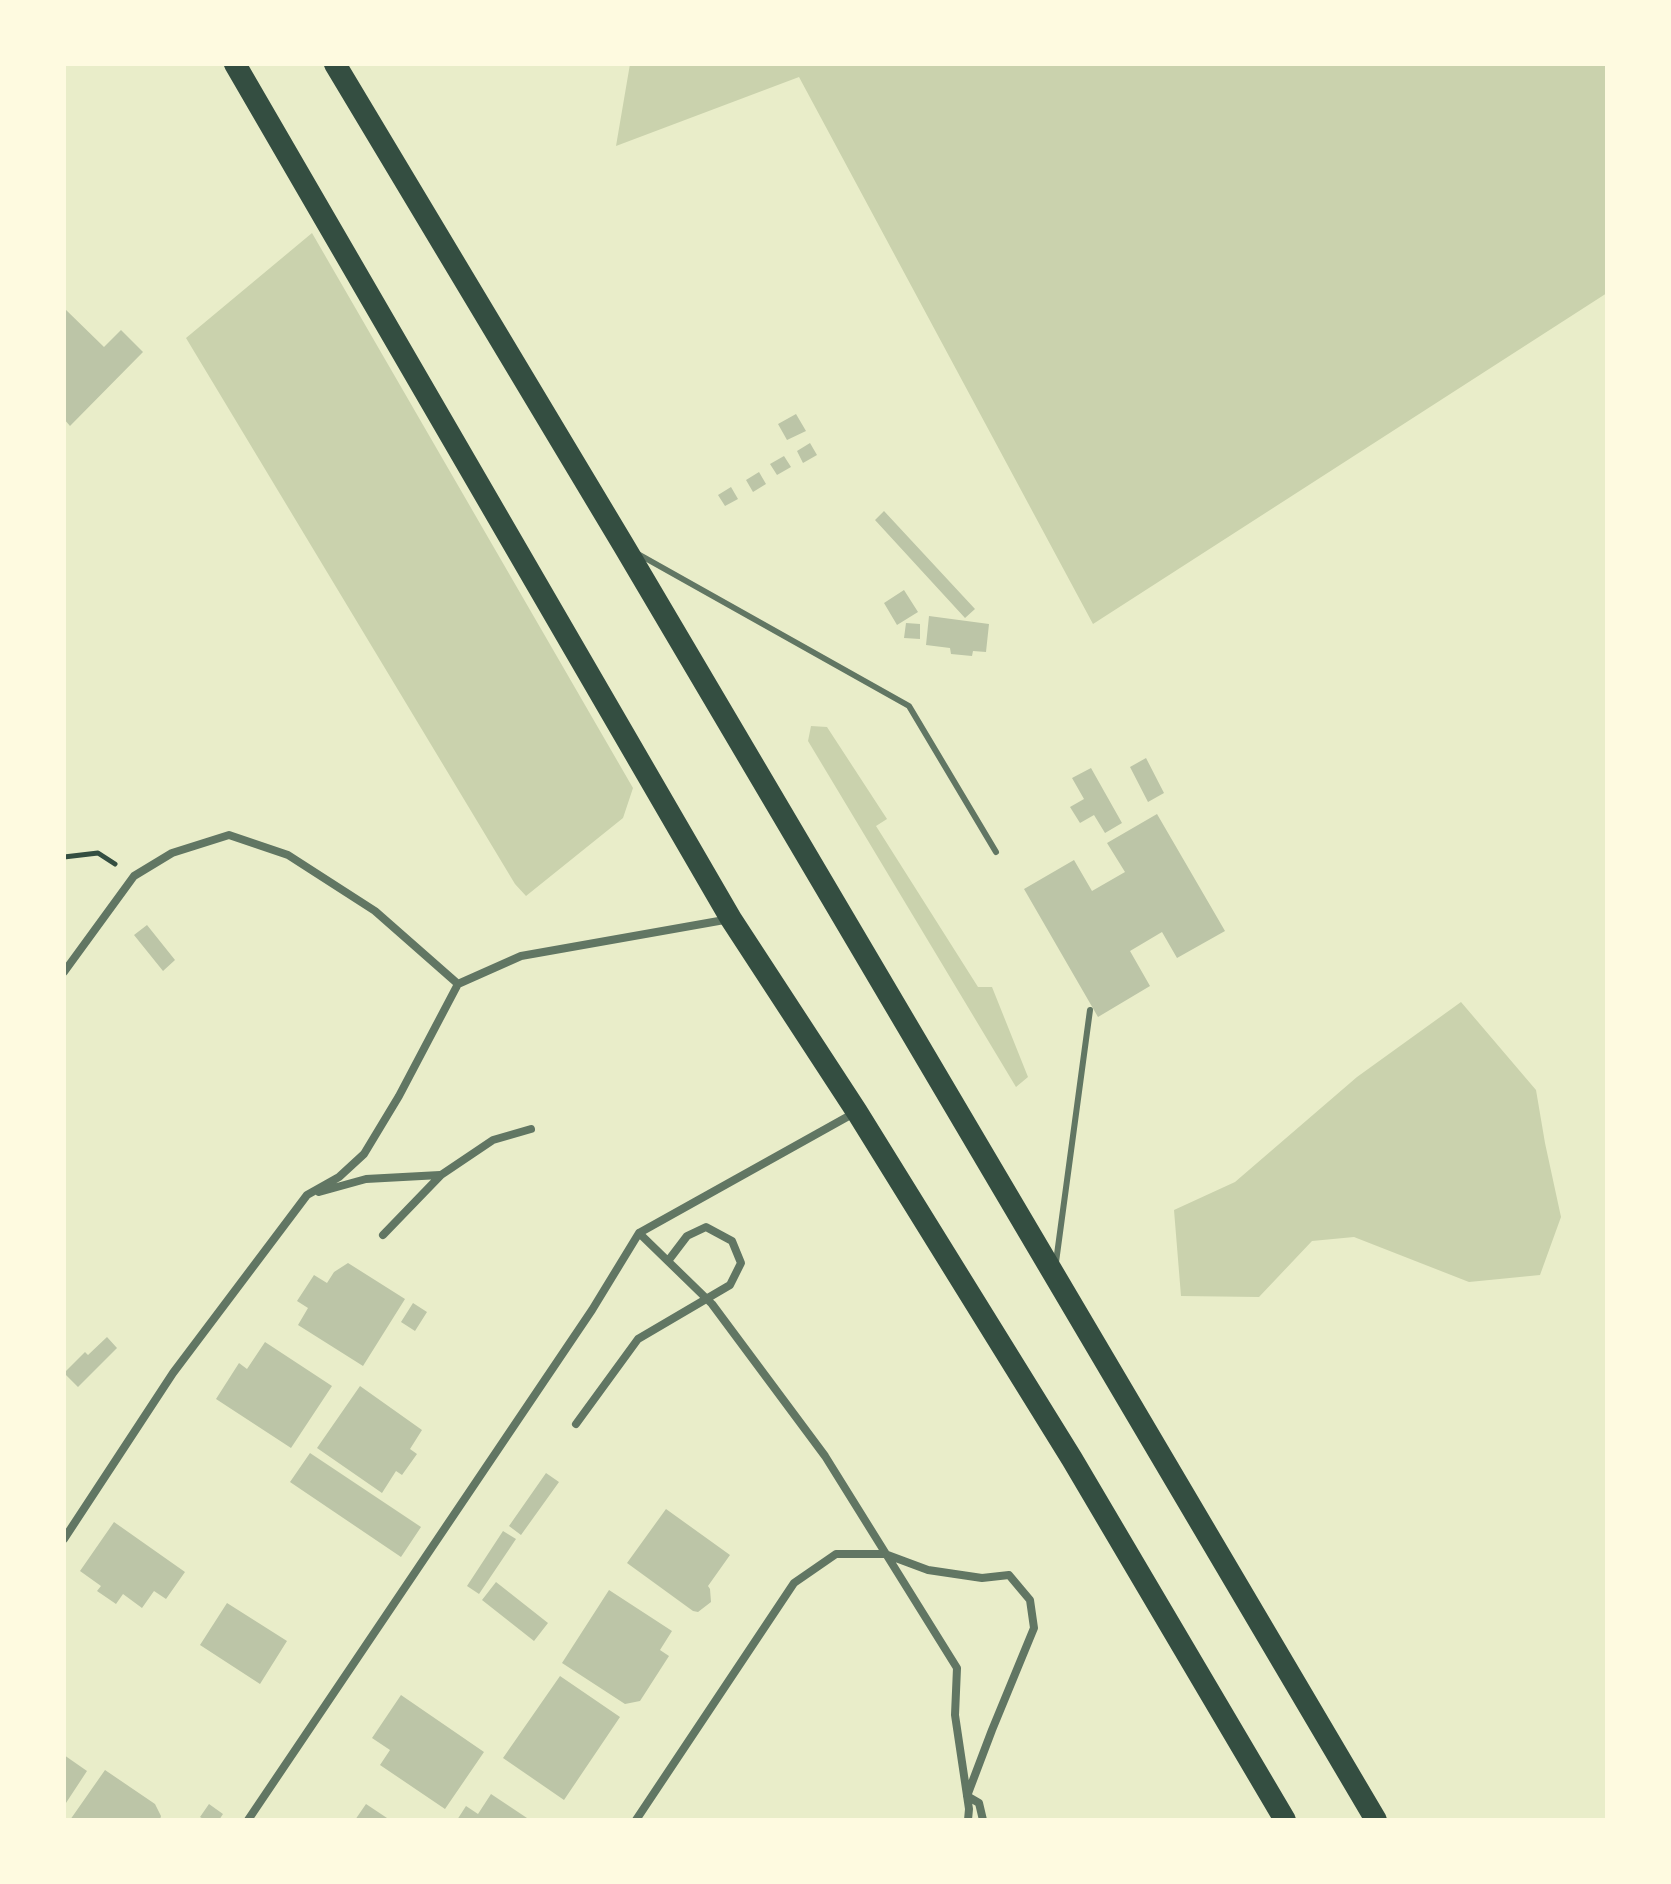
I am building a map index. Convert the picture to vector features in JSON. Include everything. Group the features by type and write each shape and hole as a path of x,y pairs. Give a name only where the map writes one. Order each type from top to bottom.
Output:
{"highway":[{"path":"235,64 731,919 857,1112 1072,1459 1285,1820"},
{"path":"335,64 624,546 1376,1820"}],"street":[{"path":"64,972 134,876 172,853 229,835 288,855 375,911 458,984"},
{"path":"64,1539 173,1373 307,1195 339,1177 364,1154 399,1096 458,984 521,956 731,919"},
{"path":"248,1820 592,1310 639,1233 857,1112"},
{"path":"383,1235 441,1175 493,1140 531,1129"},
{"path":"307,1195 366,1179 441,1175"},
{"path":"576,1424 638,1339 730,1285 741,1263 732,1241 706,1227 687,1236 668,1261"},
{"path":"639,1233 706,1298 825,1456 957,1668 955,1715 968,1820"},
{"path":"636,1820 794,1583 836,1554 885,1554 928,1570 982,1578 1009,1575 1030,1600 1034,1628 967,1796"},
{"path":"967,1796 979,1803 983,1820"}],"lane":[{"path":"624,546 909,706 996,852"},
{"path":"1055,1274 1090,1010"}],"path":[{"path":"64,857 98,853 134,876"}],"green space":[{"path":"630,64 1607,64 1607,293 1093,624 799,77 616,146"},
{"path":"312,233 633,788 623,818 526,896 515,884 186,338"},
{"path":"811,726 827,727 887,819 876,826 978,987 992,987 1028,1077 1016,1087 808,741"},
{"path":"1461,1002 1536,1090 1561,1217 1540,1275 1469,1282 1354,1237 1312,1241 1259,1297 1181,1296 1174,1210 1235,1182 1357,1077"}],"building":[{"path":"64,308 104,347 121,330 143,352 70,426 64,419"},
{"path":"796,414 806,431 787,440 778,424"},
{"path":"810,443 817,455 803,463 797,451"},
{"path":"784,456 791,467 777,475 770,464"},
{"path":"759,472 766,484 753,492 746,480"},
{"path":"731,487 738,499 725,506 718,495"},
{"path":"884,511 975,609 965,618 875,520"},
{"path":"904,590 918,612 897,625 884,603"},
{"path":"929,616 989,624 986,652 973,651 972,656 951,654 950,648 926,645"},
{"path":"906,623 920,624 920,639 904,638"},
{"path":"1146,758 1164,793 1148,802 1130,767"},
{"path":"1091,768 1122,823 1105,833 1094,815 1080,823 1070,807 1084,799 1072,778"},
{"path":"1157,814 1225,931 1177,958 1162,932 1130,951 1150,986 1098,1017 1024,889 1074,860 1092,891 1125,872 1107,843"},
{"path":"147,925 175,960 163,971 134,935"},
{"path":"348,1263 405,1299 363,1366 298,1325 308,1308 297,1301 314,1275 327,1283 334,1272"},
{"path":"413,1303 427,1312 415,1331 401,1322"},
{"path":"107,1337 117,1348 78,1387 64,1373 85,1352 88,1355"},
{"path":"265,1342 332,1386 291,1448 216,1399 239,1363 247,1369"},
{"path":"360,1386 422,1430 410,1449 417,1454 402,1475 396,1471 382,1493 317,1448"},
{"path":"310,1453 421,1527 401,1557 290,1482"},
{"path":"546,1473 559,1482 521,1535 509,1526"},
{"path":"666,1509 730,1555 708,1586 711,1602 698,1612 627,1563"},
{"path":"114,1522 185,1572 166,1599 154,1591 142,1608 123,1594 116,1604 97,1591 101,1586 80,1571"},
{"path":"503,1531 516,1539 479,1594 467,1586"},
{"path":"496,1582 548,1623 534,1641 482,1600"},
{"path":"609,1590 672,1631 660,1650 669,1656 640,1701 625,1704 562,1663"},
{"path":"227,1603 287,1641 260,1684 200,1645"},
{"path":"560,1676 620,1717 564,1800 503,1758"},
{"path":"401,1695 484,1752 445,1809 380,1765 390,1750 372,1738"},
{"path":"64,1755 87,1771 64,1806"},
{"path":"105,1770 155,1804 160,1820 70,1820"},
{"path":"491,1794 530,1820 457,1820 466,1806 478,1814"},
{"path":"209,1804 223,1814 219,1820 200,1817"},
{"path":"366,1804 390,1820 355,1820"}]}
